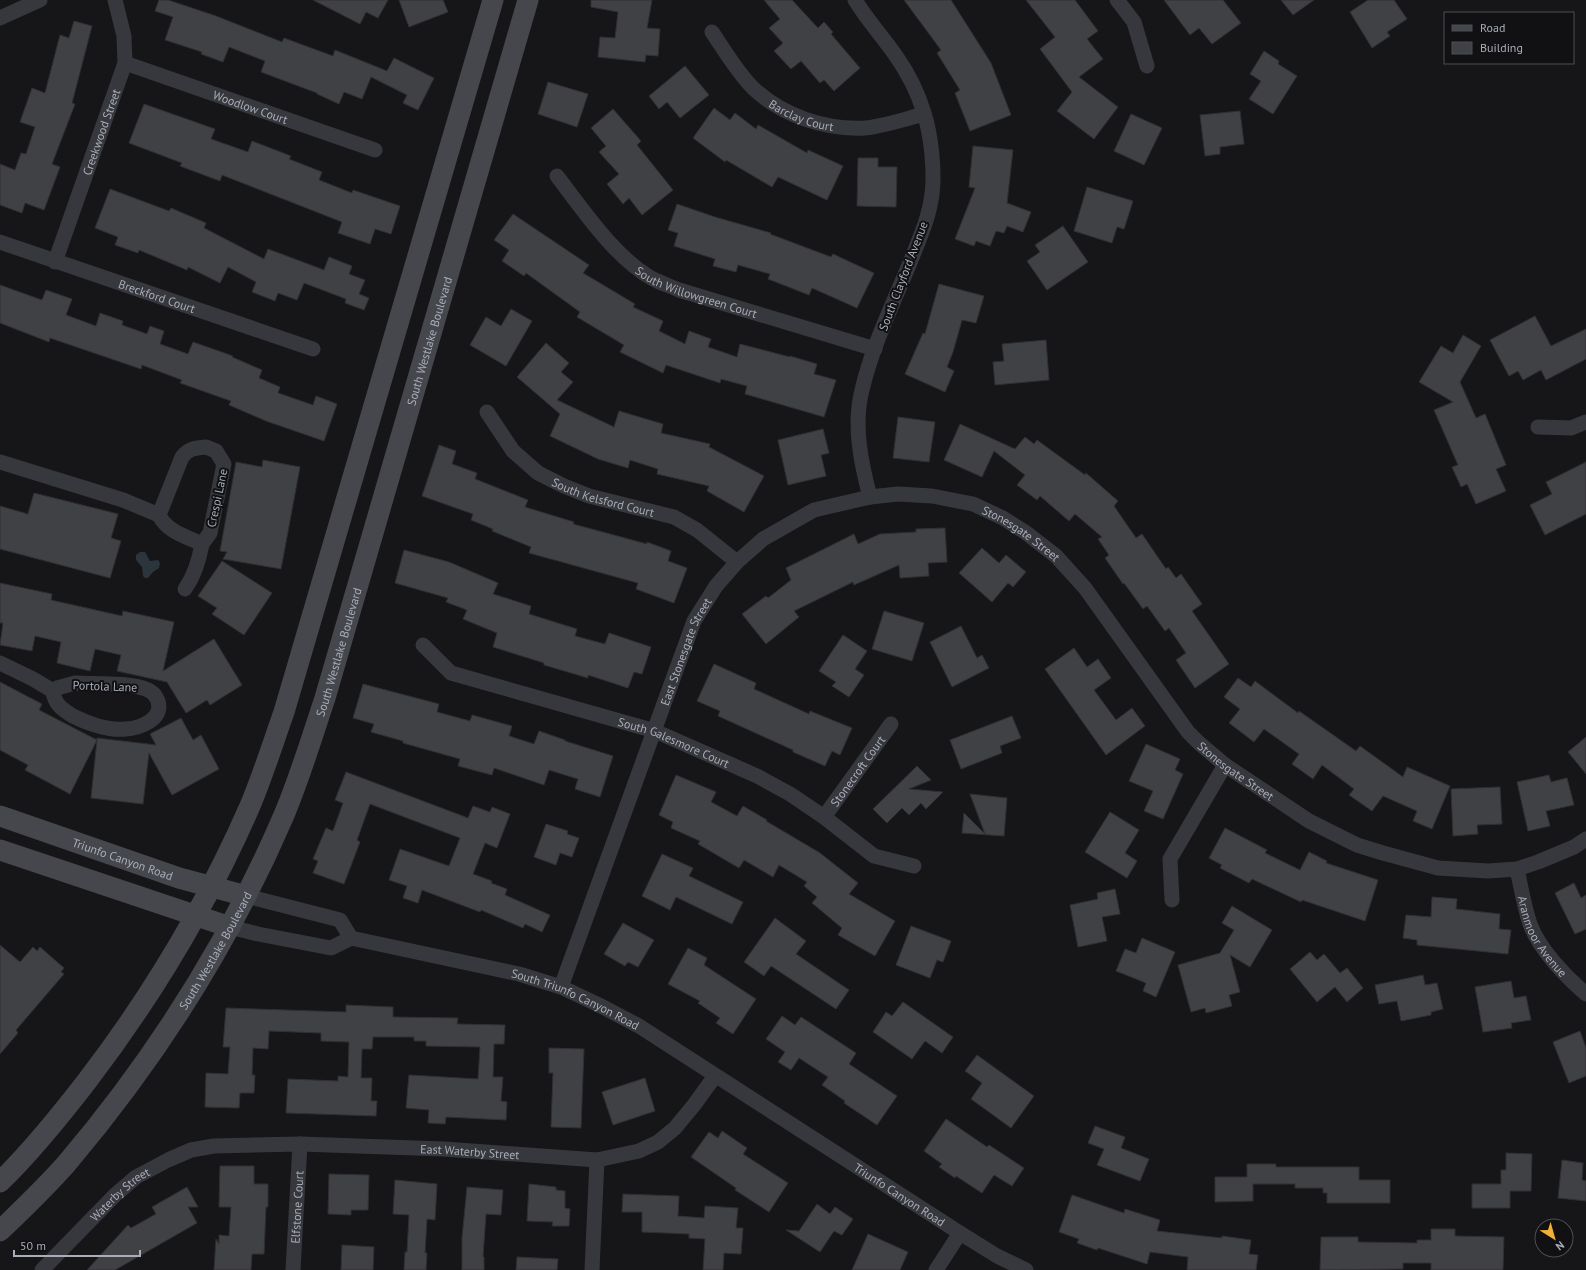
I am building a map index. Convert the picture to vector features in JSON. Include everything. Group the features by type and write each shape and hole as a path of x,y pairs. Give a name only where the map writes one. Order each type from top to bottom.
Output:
{"main road":[{"path":"0,1182 38,1143 107,1055 144,1003 196,916 250,804 284,712 492,0"},
{"name":"South Westlake Boulevard","path":"0,1231 66,1164 157,1046 187,1001 230,927 284,814 300,773 325,698 528,0"},
{"name":"Triunfo Canyon Road","path":"0,816 179,878 246,896"},
{"path":"0,850 230,927"}],"street":[{"path":"0,18 40,0"},
{"name":"Creekwood Street","path":"55,262 125,63 124,36 115,0"},
{"name":"South Clayford Avenue","path":"855,0 865,16 897,56 916,89 924,114 932,152 932,193 922,234 874,349 862,390 858,420 860,451 870,497"},
{"path":"1117,0 1134,22 1147,66"},
{"name":"Barclay Court","path":"712,32 727,55 754,88 773,103 793,115 814,122 842,128 866,128 924,114"},
{"name":"Woodlow Court","path":"125,63 375,150"},
{"name":"South Willowgreen Court","path":"557,176 602,234 632,264 653,279 678,290 874,349"},
{"name":"Breckford Court","path":"0,242 313,349"},
{"name":"South Kelsford Court","path":"487,412 513,451 538,473 589,496 674,517 696,530 737,562"},
{"path":"1538,427 1571,428 1586,422"},
{"name":"Crespi Lane","path":"206,447 216,451 224,464 210,533 202,544 179,534 162,523 159,515 182,457 188,450 206,447"},
{"name":"Crespi Lane","path":"0,462 123,500 159,515"},
{"name":"East Stonesgate Street","path":"561,987 694,621 716,586 737,562 763,539 814,510 870,497 898,494 932,496 973,504"},
{"name":"Stonesgate Street","path":"973,504 1003,518 1025,532 1056,556 1085,588 1188,732 1226,765 1309,821 1357,845 1438,868 1488,871 1517,869 1574,847 1586,839"},
{"path":"185,590 192,580 198,566 202,544"},
{"name":"South Galesmore Court","path":"423,645 451,673 655,731 757,776 790,794 824,817 874,856 914,866"},
{"name":"Portola Lane","path":"0,663 33,679 53,692 54,699 58,705 86,723 114,730 143,726 152,720 159,708 157,699 150,690 138,687 75,683 57,688 53,692"},
{"name":"Stonecroft Court","path":"824,817 891,724"},
{"path":"1172,900 1170,859 1226,765"},
{"name":"Aranmoor Avenue","path":"1517,869 1530,924 1538,938 1562,971 1586,994"},
{"path":"230,927 331,948 351,938 340,920 275,902 246,896"},
{"name":"South Triunfo Canyon Road","path":"351,938 519,974 561,987 639,1026 776,1115"},
{"name":"East Waterby Street","path":"191,1150 214,1146 300,1144 444,1149 598,1160 640,1151 658,1142 675,1128 715,1076"},
{"name":"Triunfo Canyon Road","path":"776,1115 997,1256 1026,1270"},
{"name":"Elfstone Court","path":"293,1270 300,1144"},
{"name":"Waterby Street","path":"42,1270 115,1194 136,1177 191,1150"},
{"path":"592,1270 598,1160"},
{"path":"936,1270 960,1233"}],"shaded area":[{"path":"140,552 145,552 150,561 158,560 160,563 159,568 148,578 143,576 142,567 136,560 136,555"}],"building":[{"path":"159,0 168,0 216,16 282,42 284,38 333,56 335,50 387,71 394,58 434,78 418,110 403,103 407,95 371,77 362,99 344,92 339,104 317,93 261,72 265,61 229,47 223,62 201,54 202,52 165,40 173,17 155,11"},
{"path":"313,0 388,0 378,18 366,12 360,24"},
{"path":"399,0 443,0 448,12 409,27"},
{"path":"591,0 652,0 647,28 660,29 658,56 646,55 645,62 598,57 600,37 615,38 618,12 591,7"},
{"path":"764,0 792,0 818,28 824,22 833,32 831,34 860,68 834,91 824,80 820,83 801,61 791,69 774,51 783,43 769,28 780,19"},
{"path":"904,0 951,0 991,63 1011,115 970,131 955,93 960,90 937,53 941,50"},
{"path":"1026,0 1075,0 1098,31 1087,39 1103,59 1079,77 1118,107 1094,139 1057,111 1072,92 1040,49 1055,37"},
{"path":"1164,0 1223,0 1241,23 1212,44 1199,28 1190,35"},
{"path":"1281,0 1314,0 1293,15"},
{"path":"1368,0 1394,0 1407,19 1387,32 1390,36 1372,48 1350,12"},
{"path":"74,21 92,26 72,103 75,104 52,164 60,167 44,210 25,203 22,213 0,205 0,164 15,170 21,153 26,154 35,127 20,122 32,88 45,93 60,35 69,38"},
{"path":"1264,51 1279,61 1278,64 1297,76 1273,114 1249,99 1261,81 1250,74"},
{"path":"685,66 709,95 680,118 667,102 659,109 649,96"},
{"path":"548,82 588,94 577,127 538,114"},
{"path":"144,104 215,129 211,139 248,152 252,141 291,156 289,159 322,172 319,180 352,193 353,190 400,206 391,234 375,229 370,244 338,233 342,222 222,175 220,181 180,166 182,163 129,143"},
{"path":"714,108 730,120 735,113 756,129 758,125 807,153 808,150 843,166 827,200 778,177 772,187 726,160 725,162 693,138"},
{"path":"613,109 641,141 637,145 673,190 642,215 629,198 623,204 607,184 619,174 599,152 606,146 591,128"},
{"path":"1240,111 1244,144 1220,147 1220,154 1205,156 1200,115"},
{"path":"1131,114 1162,128 1144,165 1114,151"},
{"path":"973,146 1013,150 1007,203 1031,212 1023,232 1007,226 1004,233 996,231 990,246 976,241 974,246 955,239 975,188 969,187"},
{"path":"858,158 878,158 878,167 897,167 896,207 857,206"},
{"path":"1087,187 1133,201 1124,229 1117,227 1112,243 1074,231"},
{"path":"110,189 169,211 171,208 206,223 204,228 264,259 268,249 324,270 329,257 352,266 349,274 365,280 359,294 369,298 364,310 345,303 346,299 304,283 297,300 278,293 275,301 252,292 256,282 228,267 220,283 188,267 187,270 139,250 138,253 115,245 118,237 95,228"},
{"path":"677,204 715,217 771,233 770,234 831,257 833,254 874,273 857,308 812,288 809,295 768,279 770,274 738,265 736,272 713,266 715,259 674,246 678,233 668,230"},
{"path":"513,214 589,265 583,273 635,304 633,307 663,321 659,331 685,344 689,331 711,339 708,347 737,357 740,344 817,364 814,374 836,380 824,417 745,394 747,386 721,379 720,383 666,365 663,373 620,352 624,345 577,317 580,312 526,273 524,276 502,261 509,250 494,240"},
{"path":"1063,226 1088,262 1047,290 1027,261 1040,252 1035,245"},
{"path":"939,284 984,296 976,323 962,320 947,367 954,371 945,392 905,374 923,333 925,334"},
{"path":"0,285 42,300 46,290 72,299 66,315 96,326 100,313 123,321 122,325 147,334 150,326 164,331 160,344 188,354 193,342 233,356 232,357 262,370 259,378 280,387 278,393 313,405 316,396 337,404 324,441 266,421 229,405 231,401 180,383 182,380 142,365 141,369 50,338 49,342 0,323"},
{"path":"511,309 532,321 506,366 470,345 486,317 501,326"},
{"path":"1535,316 1551,346 1586,329 1586,359 1546,380 1541,370 1523,380 1518,371 1509,376 1490,340"},
{"path":"1463,335 1481,346 1460,382 1476,418 1485,414 1506,465 1496,469 1506,491 1476,504 1467,484 1461,487 1452,467 1458,465 1434,410 1453,402 1419,382 1441,346 1453,353"},
{"path":"1046,340 1049,380 995,385 993,362 1004,361 1002,344"},
{"path":"546,343 569,363 561,372 573,382 557,400 614,427 619,411 663,424 661,433 710,444 709,447 764,476 744,512 707,491 709,486 657,474 658,469 630,460 628,468 598,459 550,436 560,414 517,377"},
{"path":"898,417 935,422 929,462 893,458"},
{"path":"960,424 1015,449 1025,437 1034,444 1037,440 1085,475 1086,473 1118,501 1114,506 1136,538 1142,534 1166,569 1168,567 1176,578 1181,574 1202,604 1192,611 1229,664 1195,688 1176,660 1186,653 1169,628 1165,631 1147,606 1143,609 1124,583 1123,584 1105,558 1109,555 1098,539 1102,537 1075,514 1069,521 1040,496 1037,500 1017,485 1025,475 994,451 982,477 944,460"},
{"path":"823,429 829,453 821,455 826,476 788,485 778,440"},
{"path":"439,445 456,451 452,464 477,473 475,479 528,500 525,507 574,522 573,524 647,544 647,542 671,551 668,561 687,568 674,603 636,589 638,583 529,553 531,547 492,531 493,529 471,520 473,514 422,496"},
{"path":"263,460 300,467 281,569 223,559 227,552 220,551 236,462 262,467"},
{"path":"1586,462 1586,514 1545,535 1530,505 1552,494 1546,482"},
{"path":"34,493 118,514 111,538 121,541 110,578 0,549 0,506 28,514"},
{"path":"945,528 947,562 928,563 929,576 900,578 899,565 854,585 853,582 794,611 799,617 766,644 742,614 766,596 768,598 791,580 786,568 854,534 858,544 880,534 916,532 916,529"},
{"path":"982,548 999,563 1006,555 1026,572 1013,587 1008,583 992,602 959,573"},
{"path":"404,550 449,562 498,583 493,594 531,606 529,614 577,629 575,636 605,644 609,633 651,647 642,674 634,672 628,688 588,675 588,678 544,665 544,663 493,647 497,633 463,619 467,610 446,602 448,598 395,583"},
{"path":"222,561 272,593 244,635 212,614 217,608 198,596"},
{"path":"0,583 52,594 51,600 122,616 123,611 174,622 163,671 214,639 242,685 210,705 207,700 186,713 167,682 117,671 121,655 95,649 90,671 57,663 61,642 35,636 32,651 0,645 3,623 0,623"},
{"path":"884,611 924,623 912,661 872,649"},
{"path":"961,626 977,658 982,655 989,668 952,687 930,642"},
{"path":"843,635 867,651 855,669 864,675 849,697 832,686 836,682 819,671"},
{"path":"1074,648 1087,667 1098,659 1111,678 1094,690 1116,720 1132,708 1145,726 1106,755 1045,669"},
{"path":"714,664 756,683 754,689 809,714 810,711 852,728 840,755 832,751 825,766 718,716 720,711 697,701"},
{"path":"1238,678 1251,687 1255,681 1298,713 1299,711 1356,751 1360,746 1403,777 1407,767 1450,786 1432,829 1413,821 1417,811 1383,796 1372,811 1349,795 1354,789 1322,765 1313,779 1292,764 1299,754 1264,729 1254,742 1229,723 1240,709 1224,697"},
{"path":"0,682 42,704 39,710 97,740 70,794 25,770 28,765 0,750"},
{"path":"363,684 439,704 437,712 470,721 472,715 512,726 509,736 534,744 539,731 613,756 600,797 575,789 578,779 549,770 544,785 494,768 492,775 458,766 460,759 403,743 403,741 371,732 374,724 353,718"},
{"path":"1012,716 1021,738 1000,746 1002,753 961,769 950,740"},
{"path":"181,718 193,740 201,735 219,769 172,795 149,753 143,804 91,798 97,738 156,745 150,734"},
{"path":"1586,737 1586,774 1568,752"},
{"path":"1146,744 1180,759 1175,770 1183,774 1163,819 1144,811 1153,791 1129,781"},
{"path":"917,766 931,780 909,789 943,792 926,809 921,803 909,815 902,808 887,823 873,809"},
{"path":"346,772 468,818 473,806 490,812 492,807 510,814 497,848 485,843 473,874 492,881 491,883 507,889 505,895 550,915 542,932 525,924 523,928 481,910 480,912 422,890 418,903 403,898 407,886 389,880 400,849 449,866 460,838 370,804 357,840 360,842 344,884 313,873 318,861 313,859 326,828 333,831 343,803 335,800"},
{"path":"676,775 716,792 711,802 737,816 743,806 767,820 766,821 820,853 858,883 849,894 895,921 875,956 838,935 842,928 812,903 817,897 804,886 807,882 779,865 773,877 744,860 739,868 698,844 700,841 671,828 673,822 659,815"},
{"path":"1549,775 1551,782 1567,778 1574,805 1546,811 1550,826 1528,831 1517,782"},
{"path":"1500,787 1502,824 1477,825 1478,834 1453,836 1451,789"},
{"path":"970,794 1007,798 1004,836 962,833 964,813 985,834"},
{"path":"1110,812 1139,830 1125,853 1137,861 1127,878 1085,852"},
{"path":"546,824 568,831 567,834 579,838 572,857 560,853 556,865 534,857"},
{"path":"1225,828 1267,850 1265,853 1300,870 1309,852 1327,861 1326,863 1378,880 1365,921 1302,900 1301,902 1252,879 1249,883 1220,868 1222,865 1209,858"},
{"path":"662,854 693,868 689,876 743,902 732,924 676,897 670,910 642,896"},
{"path":"1574,883 1581,898 1586,895 1586,929 1575,934 1555,893"},
{"path":"1115,889 1120,914 1102,917 1107,941 1078,947 1070,905 1098,899 1097,893"},
{"path":"1432,897 1457,899 1456,909 1500,914 1499,929 1511,930 1508,954 1417,945 1417,940 1403,938 1406,915 1431,917"},
{"path":"1232,906 1272,930 1250,967 1230,955 1240,992 1229,995 1232,1006 1206,1013 1205,1008 1191,1012 1178,965 1220,953 1234,930 1222,923"},
{"path":"775,918 806,941 796,954 849,990 836,1009 771,966 764,976 744,962"},
{"path":"623,923 654,940 638,967 628,962 625,966 604,954"},
{"path":"911,926 951,941 943,962 937,960 930,978 896,965"},
{"path":"1142,938 1175,952 1156,997 1143,991 1146,983 1116,971 1125,949 1136,953"},
{"path":"0,945 20,962 33,947 37,951 40,947 64,968 61,972 64,974 16,1030 18,1033 0,1054"},
{"path":"688,948 707,958 704,965 756,999 733,1034 716,1023 720,1018 698,1003 700,1001 668,984"},
{"path":"1310,952 1317,960 1324,954 1340,973 1347,968 1363,988 1347,1002 1335,987 1317,1002 1290,969"},
{"path":"1423,975 1425,985 1437,983 1443,1009 1431,1012 1431,1015 1401,1021 1397,1001 1379,1004 1375,985"},
{"path":"1511,981 1514,998 1526,996 1531,1020 1511,1023 1512,1028 1483,1032 1475,987"},
{"path":"903,1002 953,1037 942,1053 925,1041 912,1059 873,1032 886,1012 892,1016"},
{"path":"346,1005 393,1007 393,1017 458,1018 457,1024 505,1025 504,1044 494,1044 493,1077 503,1077 501,1101 507,1102 506,1120 446,1117 445,1124 428,1123 429,1110 406,1108 409,1075 478,1079 480,1047 426,1046 426,1041 414,1041 414,1037 373,1037 372,1049 362,1049 361,1078 372,1078 371,1101 377,1101 376,1116 286,1113 288,1079 338,1081 338,1076 348,1077 349,1042 321,1041 321,1033 269,1031 268,1049 253,1048 252,1075 255,1075 254,1093 240,1093 239,1108 205,1107 206,1073 228,1074 230,1047 223,1047 226,1008 346,1012"},
{"path":"782,1016 795,1025 801,1017 856,1053 849,1064 897,1096 877,1125 844,1103 845,1101 822,1085 828,1077 799,1058 791,1070 778,1062 785,1052 766,1039"},
{"path":"1580,1031 1586,1048 1586,1076 1569,1083 1553,1042"},
{"path":"549,1048 584,1049 581,1128 551,1127 553,1073 549,1073"},
{"path":"977,1055 1034,1096 1011,1128 971,1099 982,1083 965,1071"},
{"path":"645,1078 655,1111 613,1125 602,1092"},
{"path":"946,1119 987,1147 989,1145 1024,1168 1012,1186 994,1175 982,1193 939,1167 942,1164 924,1151"},
{"path":"1095,1126 1125,1137 1121,1148 1149,1159 1140,1181 1097,1165 1104,1149 1088,1143"},
{"path":"722,1131 747,1148 743,1154 788,1183 769,1212 735,1190 736,1188 691,1157 709,1132 718,1138"},
{"path":"1506,1153 1532,1154 1531,1191 1510,1191 1510,1208 1472,1208 1472,1184 1501,1184 1501,1170 1506,1170"},
{"path":"1562,1160 1583,1163 1582,1180 1586,1181 1586,1201 1558,1198"},
{"path":"1247,1164 1276,1164 1276,1167 1359,1167 1359,1180 1390,1180 1390,1203 1327,1203 1327,1193 1323,1193 1323,1188 1295,1188 1295,1184 1253,1184 1253,1201 1215,1202 1215,1177 1247,1177"},
{"path":"220,1166 254,1166 254,1184 268,1184 268,1207 266,1207 264,1254 252,1254 251,1270 214,1270 216,1239 219,1244 219,1235 229,1236 231,1207 219,1207"},
{"path":"329,1174 369,1175 368,1210 351,1210 351,1215 328,1214"},
{"path":"395,1180 437,1184 435,1220 427,1219 425,1253 427,1253 426,1270 404,1270 405,1252 407,1252 409,1215 393,1214"},
{"path":"529,1184 556,1187 556,1190 565,1191 565,1208 570,1209 569,1226 552,1226 553,1222 527,1221"},
{"path":"187,1187 198,1207 188,1207 197,1223 115,1270 87,1270 128,1225 131,1228 156,1214 152,1207"},
{"path":"467,1187 503,1190 501,1215 486,1214 483,1257 484,1270 462,1270 462,1238"},
{"path":"623,1194 679,1196 678,1216 704,1218 705,1206 738,1208 736,1228 743,1228 741,1254 724,1253 723,1270 703,1270 705,1239 689,1238 689,1234 642,1232 642,1212 622,1212"},
{"path":"1072,1195 1124,1213 1125,1209 1160,1220 1157,1231 1222,1238 1222,1236 1251,1240 1249,1254 1258,1255 1256,1270 1187,1270 1188,1257 1150,1252 1147,1264 1098,1248 1097,1250 1077,1243 1079,1239 1059,1232"},
{"path":"817,1204 830,1214 835,1207 853,1219 842,1235 834,1231 820,1252 786,1230 799,1231"},
{"path":"1431,1229 1455,1229 1455,1236 1504,1237 1503,1270 1431,1270 1431,1263 1403,1263 1403,1269 1320,1270 1321,1237 1358,1237 1358,1242 1417,1243 1417,1240 1431,1240"},
{"path":"868,1234 908,1252 900,1270 852,1270"},
{"path":"342,1245 374,1247 373,1270 341,1270"},
{"path":"517,1257 558,1259 557,1270 516,1270"}]}
